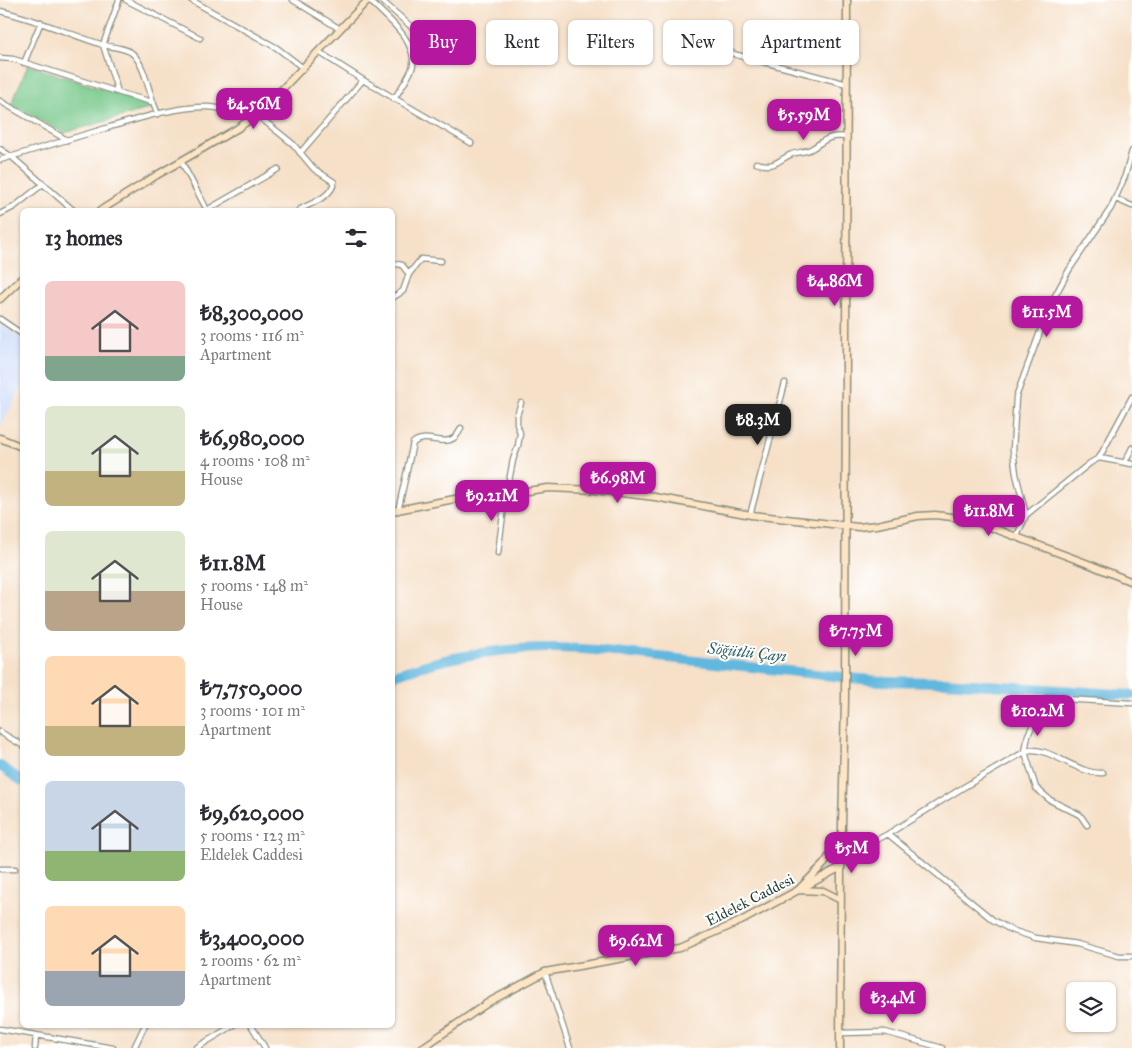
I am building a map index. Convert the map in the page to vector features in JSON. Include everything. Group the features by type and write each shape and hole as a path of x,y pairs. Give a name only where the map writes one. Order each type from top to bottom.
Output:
{"main road":[{"path":"104,208 254,117 368,0"},
{"path":"840,1048 841,838 845,700 847,0"},
{"path":"0,298 20,280"},
{"path":"0,438 20,447"},
{"path":"395,511 465,497 548,488 595,490 655,497 750,515 858,527 918,516 935,515 969,518 1091,564 1132,582"},
{"path":"798,890 824,864 841,838"},
{"name":"Eldelek Caddesi","path":"422,1048 489,1002 545,972 680,948 741,922 841,867"},
{"path":"798,890 823,891 841,900"}],"street":[{"path":"118,92 103,45 119,0"},
{"path":"126,0 200,38"},
{"path":"191,0 277,48 303,68"},
{"path":"293,0 340,30"},
{"path":"368,0 404,35 411,54 413,66 394,99"},
{"path":"381,0 410,26"},
{"path":"0,12 41,22 103,45 132,52 142,67 152,102 158,114"},
{"path":"24,63 41,22"},
{"path":"318,52 394,99 471,143"},
{"path":"733,53 847,84"},
{"path":"0,58 13,59 152,102"},
{"path":"300,153 363,80"},
{"path":"0,101 67,140"},
{"path":"0,160 158,114 206,107 217,108 254,117 285,137 314,169 334,182 333,188 328,194 304,208"},
{"path":"756,163 764,165 774,164 792,154 810,150 826,138 834,136 847,137"},
{"path":"0,149 12,157 71,208"},
{"path":"1026,515 1016,474 1013,450 1016,397 1050,305 1069,270 1112,208 1125,176 1132,151"},
{"path":"180,161 206,208"},
{"path":"210,208 278,169"},
{"path":"0,214 14,207 43,184"},
{"path":"1116,198 1132,206"},
{"path":"395,296 403,291 409,274 421,259 441,261"},
{"path":"395,263 402,265 409,274"},
{"path":"0,319 20,333"},
{"path":"750,515 786,383"},
{"path":"1017,536 1026,515 1090,463 1099,458 1132,397"},
{"path":"498,553 506,494 520,433 517,415 521,403"},
{"path":"395,511 414,443 420,439 448,441 457,436 461,428"},
{"path":"1125,462 1132,448"},
{"path":"1099,458 1132,464"},
{"path":"1087,825 1080,815 1050,800 1036,788 1025,752 1028,735 1046,698 1132,703"},
{"path":"0,732 20,744"},
{"path":"841,867 853,852 888,834 1030,749 1045,752 1094,774 1103,773"},
{"path":"888,834 993,920 1011,930 1036,938 1077,944 1119,956 1132,956"},
{"path":"0,869 15,869"},
{"path":"545,972 570,1048"},
{"path":"134,1048 144,1028"},
{"path":"196,1048 229,1028"},
{"path":"253,1028 265,1048"},
{"path":"0,1029 113,1048"},
{"path":"840,1033 885,1032 942,1048"},
{"path":"35,1048 36,1035"}],"shaded area":[{"path":"0,324 20,337 20,390 0,428"}],"green space":[{"path":"28,65 152,105 152,108 64,133 11,105"}],"waterway":[{"name":"Söğütlü Çayı","path":"395,675 442,661 467,656 519,649 570,648 879,681 944,682 1132,695"},
{"name":"Söğütlü Çayı","path":"0,766 20,780"}]}
